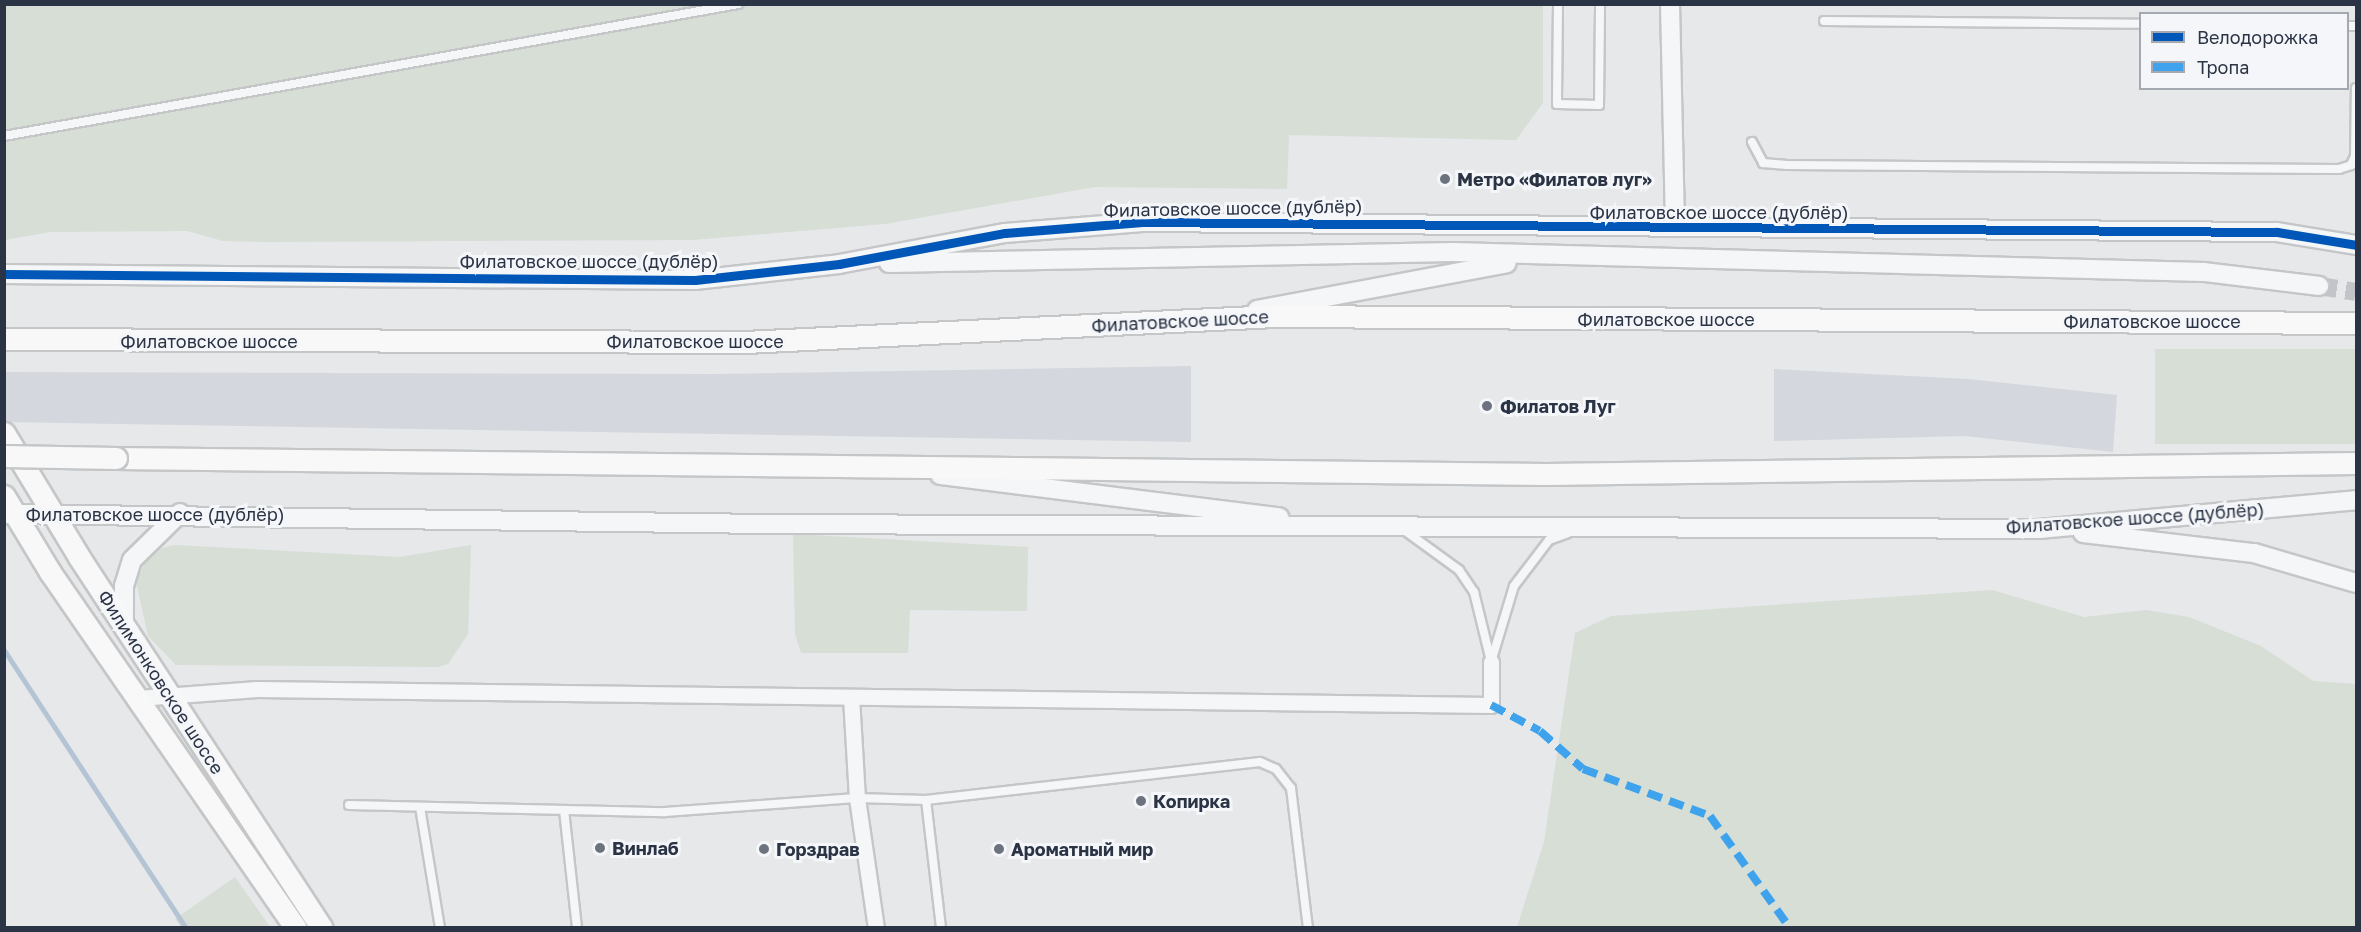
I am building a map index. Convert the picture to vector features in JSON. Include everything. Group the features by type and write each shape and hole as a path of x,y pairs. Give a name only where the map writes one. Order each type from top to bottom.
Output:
{"main road":[{"name":"Филатовское шоссе","path":"4,339 745,342 1208,319 2356,323"},
{"name":"Филимонковское шоссе","path":"4,433 51,513 124,627 322,927"},
{"path":"4,456 834,462 1546,474 2356,463"},
{"name":"Филимонковское шоссе","path":"8,508 296,927"}],"street":[{"path":"1670,4 1675,227"},
{"name":"Филатовское шоссе (дублёр)","path":"4,274 695,280 839,264 1005,232 1143,222 2277,232 2356,245"},
{"path":"839,264 1453,252 1533,258 2204,272 2319,286"},
{"path":"1208,319 1533,258"},
{"path":"834,462 1362,527"},
{"name":"Филатовское шоссе (дублёр)","path":"8,508 51,513 1362,527 2039,529 2356,500"},
{"path":"124,627 124,586 132,560 180,513"},
{"path":"2039,529 2254,553 2356,583"},
{"path":"138,698 257,689 1491,705 1491,662"},
{"path":"851,697 857,798 876,927"}],"lane":[{"path":"1558,4 1557,104 1599,105 1600,4"},
{"path":"4,136 737,5"},
{"path":"1824,21 2139,24"},
{"path":"1752,142 1763,163 1787,165 2339,169 2351,165 2355,156 2356,88"},
{"path":"1491,662 1515,586 1531,559 1549,540 1587,526"},
{"path":"1398,527 1459,570 1474,592 1491,662"},
{"path":"349,805 665,812 857,798 926,800 1266,763 1292,788 1308,927"},
{"path":"926,800 941,927"},
{"path":"420,807 440,927"},
{"path":"564,810 578,927"}],"shaded area":[{"path":"4,5 1543,5 1543,103 1516,140 1289,135 1287,189 1095,187 885,224 693,240 267,242 223,241 187,231 50,232 5,240"},
{"path":"2155,349 2356,349 2356,444 2155,444"},
{"path":"1191,366 1191,442 4,422 5,372 715,374"},
{"path":"1774,369 1968,379 2117,395 2113,452 1964,436 1774,441"},
{"path":"793,534 1028,547 1027,611 910,610 908,653 801,653 795,634"},
{"path":"175,545 400,557 471,545 468,634 448,664 438,667 176,665 148,636 136,582 144,564 162,548"},
{"path":"1992,590 2084,617 2146,610 2189,617 2261,646 2313,681 2356,684 2356,927 1517,927 1544,842 1575,633 1611,616"},
{"path":"235,877 270,927 181,927 175,919"}],"waterway":[{"path":"4,650 186,928"}],"tunnel":[{"path":"2319,286 2356,292"}],"marked path":[{"path":"1491,705 1540,731 1583,769 1710,816 1790,928"}],"cycle path":[{"path":"4,274 695,280 839,264 1005,233 1143,222 2277,232 2356,245"}],"place":[{"name":"Метро «Филатов луг»","path":"1445,179"},
{"name":"Филатов Луг","path":"1487,406"},
{"name":"Копирка","path":"1141,801"},
{"name":"Винлаб","path":"600,848"},
{"name":"Горздрав","path":"764,849"},
{"name":"Ароматный мир","path":"999,849"}]}
